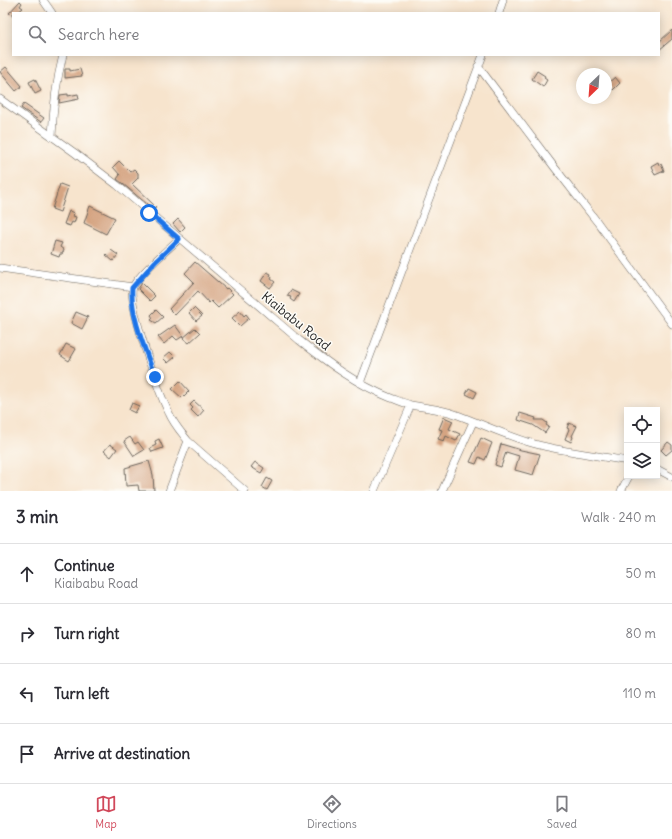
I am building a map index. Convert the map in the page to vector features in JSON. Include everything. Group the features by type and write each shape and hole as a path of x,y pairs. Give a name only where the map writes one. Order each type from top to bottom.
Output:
{"street":[{"path":"43,0 51,12"},
{"path":"499,12 503,0"},
{"path":"52,138 53,108 63,56"},
{"path":"360,383 483,56"},
{"path":"478,66 598,223 672,324"},
{"name":"Kiaibabu Road","path":"0,100 75,153 117,185 299,340 330,365 360,383 411,405 429,407 454,414 534,444 624,460"},
{"path":"179,239 155,262 132,288 132,300 138,324 161,395 170,416 188,441 245,491"},
{"path":"0,268 132,288"},
{"path":"374,491 411,405"},
{"path":"442,491 473,422"},
{"path":"169,491 188,441"},
{"path":"660,471 672,477"},
{"path":"621,491 627,479"}],"building":[{"path":"20,1 22,3 20,6 23,8 18,12 12,12 12,15 9,13"},
{"path":"672,30 672,39 660,49 660,41"},
{"path":"6,67 22,86 16,91 0,72"},
{"path":"65,69 70,69 70,71 80,69 82,76 65,78"},
{"path":"537,71 545,76 544,78 547,80 543,87 532,79"},
{"path":"615,77 620,83 613,90 612,89 612,80"},
{"path":"35,79 41,91 35,94 29,82"},
{"path":"68,94 68,96 78,94 79,99 59,103 60,95"},
{"path":"24,104 44,118 41,122 21,108"},
{"path":"119,161 130,172 134,169 138,173 138,178 132,184 156,207 153,209 117,179 120,175 113,167"},
{"path":"658,162 659,165 661,164 664,171 655,175 651,166"},
{"path":"60,184 68,187 60,212 52,209"},
{"path":"90,206 115,218 106,234 84,223"},
{"path":"69,211 74,213 73,216 76,217 74,223 72,222 70,226 64,224"},
{"path":"178,219 185,227 180,232 173,224"},
{"path":"55,241 62,243 60,247 64,250 59,257 51,254"},
{"path":"111,250 118,255 113,261 106,255"},
{"path":"195,262 233,294 218,308 211,301 209,303 198,291 175,315 169,309 194,282 185,273"},
{"path":"267,272 271,274 271,279 275,282 270,288 261,281"},
{"path":"142,283 155,296 150,301 138,289"},
{"path":"291,290 299,294 294,302 290,299 291,297 287,296"},
{"path":"194,308 202,316 196,321 189,313"},
{"path":"156,310 163,317 156,323 151,320 153,318 151,315"},
{"path":"240,311 244,316 246,314 249,318 240,326 232,318"},
{"path":"76,312 88,317 82,329 71,323"},
{"path":"175,325 183,336 177,340 173,336 164,344 158,337"},
{"path":"195,328 200,333 189,343 183,338"},
{"path":"66,344 76,349 69,361 60,355"},
{"path":"170,352 175,357 168,363 163,358"},
{"path":"180,381 189,391 182,398 172,389"},
{"path":"469,388 477,392 474,398 466,394"},
{"path":"194,401 204,410 198,417 191,410 193,408 190,405"},
{"path":"132,403 139,406 135,413 129,410"},
{"path":"520,413 536,418 535,420 543,420 549,427 545,433 533,425 518,420"},
{"path":"444,417 453,421 449,429 460,434 456,441 446,436 444,441 438,439 442,430 439,429"},
{"path":"569,423 577,426 571,442 565,439 569,429 567,428"},
{"path":"130,437 135,444 138,442 144,450 134,456 124,441"},
{"path":"481,438 492,443 485,460 479,457 476,464 470,462"},
{"path":"159,439 163,448 152,452 150,448 156,445 155,441"},
{"path":"668,442 672,445 672,450 666,455 661,450"},
{"path":"110,444 117,449 111,457 104,451"},
{"path":"501,444 540,454 533,475 515,470 519,456 506,452 501,467 495,465"},
{"path":"149,461 153,475 154,491 139,491 138,485 126,486 125,468"},
{"path":"255,462 264,468 261,473 251,467"},
{"path":"267,478 272,481 267,490 262,487"}],"route":[{"path":"149,213 179,239 155,262 132,288 132,300 139,331 155,377"}]}
